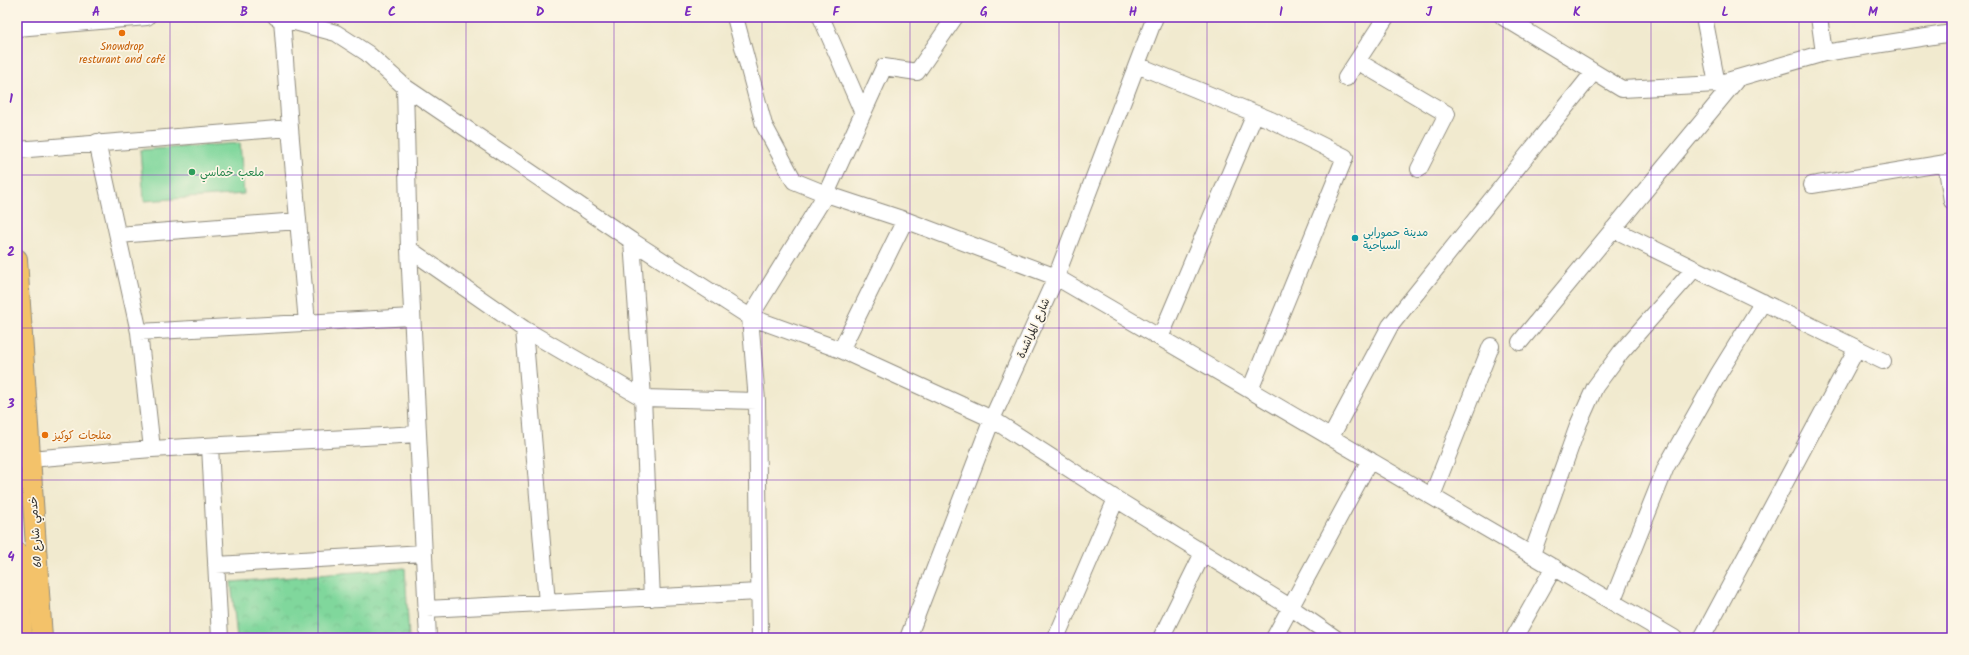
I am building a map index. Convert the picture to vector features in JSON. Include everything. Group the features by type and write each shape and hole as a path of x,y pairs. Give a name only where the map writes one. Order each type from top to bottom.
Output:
{"highway":[{"path":"17,554 21,638"}],"main road":[{"name":"خدمي شارع 60","path":"17,259 24,459 42,638"}],"street":[{"path":"17,28 147,17"},
{"path":"735,17 764,125 794,181 826,194 905,220 1056,276 1532,554 1612,602 1652,632 1674,638"},
{"path":"821,17 862,111"},
{"path":"760,638 757,402 750,317 826,194 862,111 884,67 917,72 955,17"},
{"name":"شارع المراشدة","path":"908,638 992,419 1056,276 1155,17"},
{"path":"1346,78 1386,17"},
{"path":"1503,17 1593,73 1622,89 1717,84 1824,53 1952,33"},
{"path":"1704,17 1717,84"},
{"path":"1819,17 1824,53"},
{"path":"307,323 279,18 336,33 367,54 405,87 632,241 750,317 841,350 992,419 1116,499 1290,607 1335,638"},
{"path":"1357,61 1447,114 1419,169"},
{"path":"1138,64 1255,114 1345,157 1250,390"},
{"path":"1331,437 1390,326 1593,73"},
{"path":"1520,342 1738,78"},
{"path":"405,87 409,249 428,638"},
{"path":"1160,338 1255,114"},
{"path":"17,150 97,142 290,128"},
{"path":"97,142 139,332 152,449"},
{"path":"1812,185 1949,163 1952,201"},
{"path":"118,235 298,220"},
{"path":"841,350 905,220"},
{"path":"1613,229 1884,361"},
{"path":"632,241 643,398 652,598"},
{"path":"409,249 524,329 643,398 757,402"},
{"path":"1532,554 1578,423 1595,387 1621,352 1694,269"},
{"path":"1612,602 1666,468 1719,373 1763,302"},
{"path":"139,332 412,317"},
{"path":"524,329 547,603"},
{"path":"1432,496 1491,346"},
{"path":"1702,638 1857,348"},
{"path":"24,459 152,449 418,434"},
{"path":"210,446 220,638"},
{"path":"1274,638 1370,460"},
{"path":"1056,638 1116,499"},
{"path":"216,566 424,553"},
{"path":"1161,638 1203,553"},
{"path":"1514,638 1554,568"},
{"path":"426,609 759,592"}],"green space":[{"name":"ملعب خماسي","path":"240,143 244,194 144,201 140,150"},
{"path":"405,568 409,638 237,638 231,582"}],"place":[{"name":"Snowdrop resturant and café","path":"122,33"},
{"name":"ملعب خماسي","path":"192,172"},
{"name":"مدينة حمورابي السياحية","path":"1355,238"},
{"name":"مثلجات كوكيز","path":"45,435"}]}
